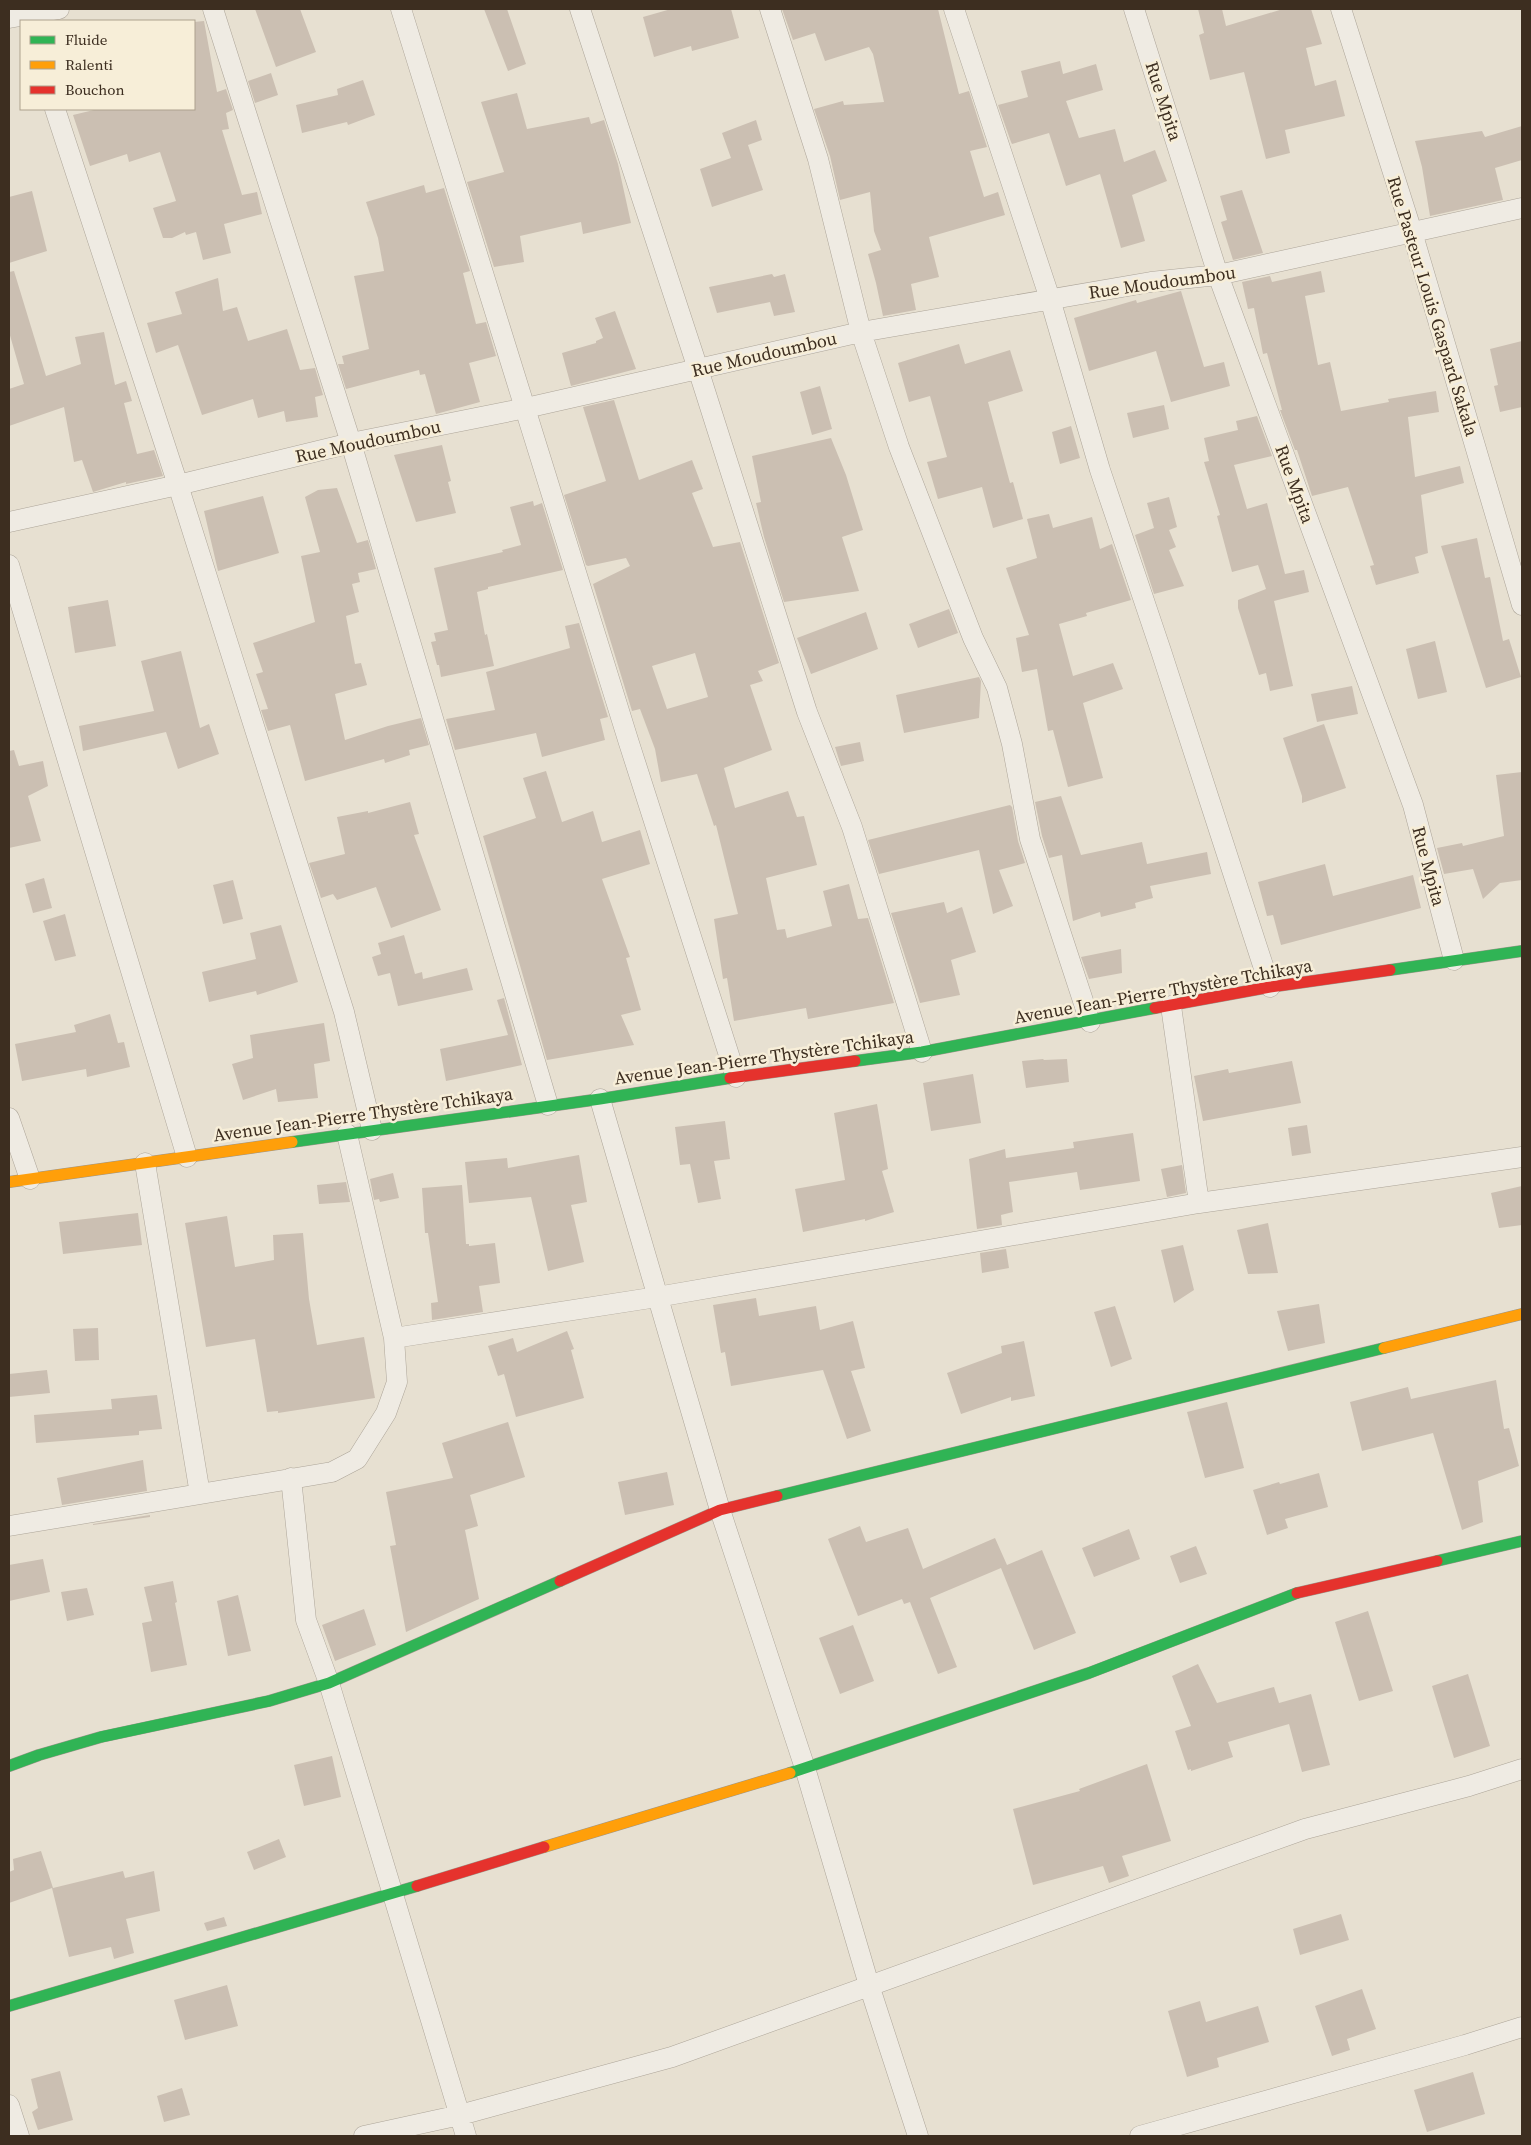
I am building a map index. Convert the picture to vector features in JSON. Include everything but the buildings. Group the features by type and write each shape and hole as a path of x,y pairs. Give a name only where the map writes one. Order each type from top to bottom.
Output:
{"street":[{"path":"21,16 59,9"},
{"path":"213,9 351,443 548,1105"},
{"path":"401,9 629,743 736,1076"},
{"path":"580,9 698,369 807,712 852,827 922,1052"},
{"path":"770,9 818,158 862,332 903,456 973,638 997,688 1012,744 1030,840 1090,1022"},
{"path":"954,9 1050,299 1100,470 1270,987"},
{"name":"Rue Mpita","path":"1134,9 1218,275 1413,805 1454,960"},
{"name":"Rue Pasteur Louis Gaspard Sakala","path":"1341,9 1412,232 1522,605"},
{"path":"55,110 178,485 344,1012 372,1130"},
{"name":"Rue Moudoumbou","path":"9,522 178,485 351,443 526,408 862,332 1151,282 1218,275 1522,208"},
{"path":"9,565 187,1157"},
{"name":"Avenue Jean-Pierre Thystère Tchikaya","path":"9,1182 600,1099 736,1076 922,1052 1270,987 1522,951"},
{"path":"1171,1006 1199,1203"},
{"path":"600,1099 720,1510 805,1768 869,1985 918,2136"},
{"path":"9,1118 30,1179"},
{"path":"9,1526 332,1472 357,1459 386,1413 397,1382 394,1338 347,1134"},
{"path":"394,1338 657,1297 1199,1203 1522,1157"},
{"path":"145,1162 200,1494"},
{"path":"9,1766 32,1756 146,1726 262,1703 329,1683 720,1510 1522,1314"},
{"path":"291,1478 306,1620 329,1683 466,2136"},
{"path":"9,2006 393,1893 805,1768 1089,1674 1288,1595 1522,1541"},
{"path":"364,2136 460,2114 672,2057 1305,1829 1469,1786 1522,1769"},
{"path":"1140,2136 1465,2045 1522,2026"},
{"path":"9,2105 19,2136"}],"traffic: fast":[{"path":"1390,970 1522,951"},
{"path":"855,1061 922,1052 1155,1008"},
{"path":"292,1142 600,1099 730,1078"},
{"path":"777,1496 1384,1348"},
{"path":"1437,1561 1522,1541"},
{"path":"9,1766 101,1737 269,1701 329,1683 560,1581"},
{"path":"790,1773 1089,1673 1297,1593"},
{"path":"9,2006 417,1886"}],"traffic: slow":[{"path":"9,1182 292,1142"},
{"path":"1384,1348 1522,1314"},
{"path":"544,1847 790,1773"}],"traffic: jam":[{"path":"1155,1008 1270,987 1390,970"},
{"path":"730,1078 855,1061"},
{"path":"560,1581 720,1510 777,1496"},
{"path":"1297,1593 1437,1561"},
{"path":"417,1886 544,1847"}]}
